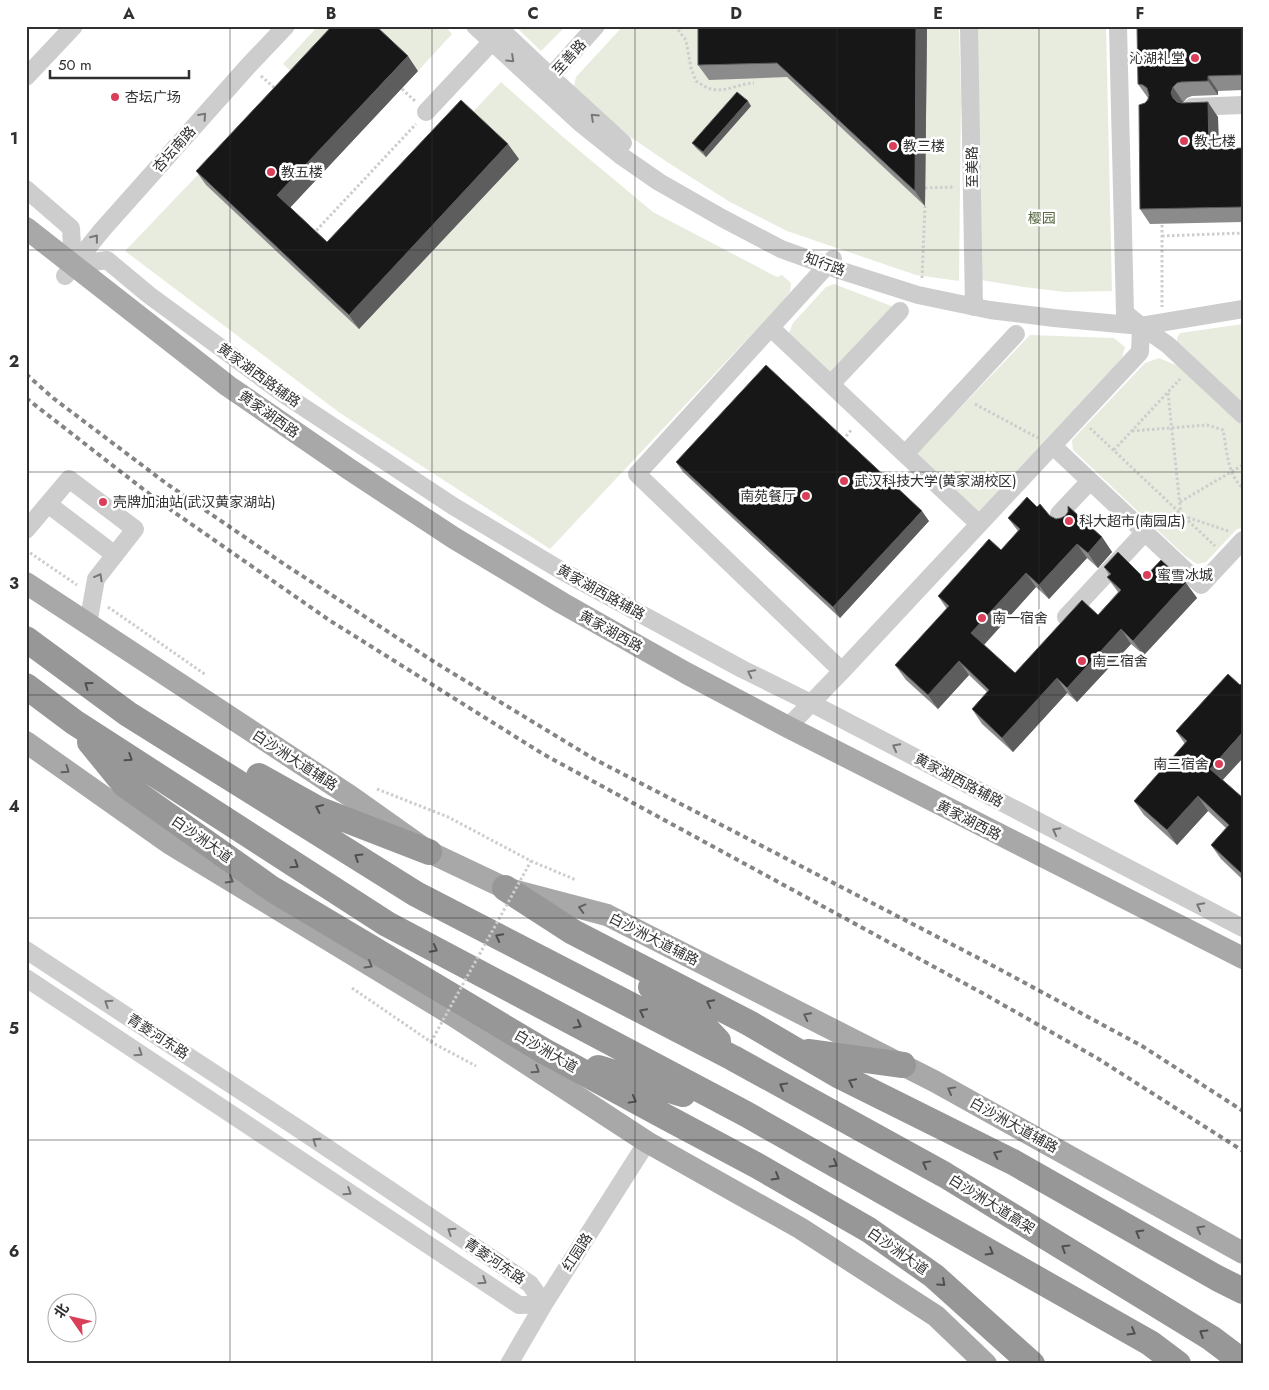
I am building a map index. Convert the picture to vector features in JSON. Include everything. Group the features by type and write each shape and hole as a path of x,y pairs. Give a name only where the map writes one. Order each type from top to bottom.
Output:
{"highway":[{"path":"26,639 128,714 416,894 733,1058"},
{"name":"白沙洲大道","path":"26,686 74,722 387,924 746,1114"},
{"name":"白沙洲大道","path":"74,722 126,785 272,889 544,1051 756,1165 869,1230 934,1276 1032,1364"},
{"path":"179,746 242,767 318,809 429,852"},
{"path":"505,888 573,932 701,1023 733,1058"},
{"path":"573,932 750,1023 838,1075 1013,1162 1243,1291"},
{"path":"454,1016 544,1051 746,1114 1150,1343 1178,1364"},
{"path":"796,1051 903,1065"},
{"name":"白沙洲大道高架","path":"733,1058 945,1175 1211,1338 1243,1362"},
{"path":"1217,1278 1243,1298"}],"main road":[{"name":"黄家湖西路","path":"26,228 69,270 313,461 397,518 520,594 740,715 1024,858 1243,974"},
{"name":"黄家湖西路","path":"26,246 69,270 228,386 349,469 438,528 570,608 788,727 1243,958"},
{"name":"白沙洲大道辅路","path":"26,583 350,796 429,852 505,888 607,915 934,1081 1243,1253"},
{"path":"26,742 169,843 454,1016 647,1142 800,1228 936,1316 986,1364"},
{"path":"126,785 209,867"}],"street":[{"path":"26,77 74,26"},
{"name":"杏坛南路","path":"69,270 108,222 286,26"},
{"name":"知行路","path":"475,26 497,33 546,82 579,122 620,155 659,182 781,249 922,284 974,302 1054,318 1141,326 1243,309"},
{"name":"至善路","path":"546,82 596,26"},
{"name":"至美路","path":"969,26 974,302"},
{"path":"1118,26 1125,314 1168,345 1243,415"},
{"path":"426,112 497,33"},
{"path":"1192,107 1243,105"},
{"path":"1120,110 1139,109"},
{"path":"26,189 71,228 69,270"},
{"name":"黄家湖西路辅路","path":"69,270 107,260 149,295 285,395 453,506 562,571 742,669 1243,928"},
{"path":"830,262 637,474 842,671"},
{"name":"知行路","path":"830,262 918,295 974,302 1140,315 1243,302"},
{"path":"831,384 900,311"},
{"path":"788,727 1140,352 1141,326"},
{"path":"771,328 979,524"},
{"path":"905,454 1016,334"},
{"path":"1053,446 1201,585 1227,557 1238,537"},
{"path":"26,530 69,479 136,529 96,579 88,624"},
{"path":"1068,523 1059,514 1090,481"},
{"path":"48,504 116,555"},
{"path":"1055,630 1145,532"},
{"name":"青菱河东路","path":"26,950 310,1136 530,1284 544,1304"},
{"name":"青菱河东路","path":"26,978 519,1305 544,1304"},
{"name":"红园路","path":"510,1364 544,1304 647,1142"}],"path":[{"path":"675,26 686,40 691,68 696,81 711,89 729,89 754,83"},
{"path":"249,65 281,94"},
{"path":"313,234 426,112"},
{"path":"925,188 972,186"},
{"path":"922,284 925,206"},
{"path":"1162,217 1162,312"},
{"path":"1162,236 1243,233"},
{"path":"1114,450 1192,367"},
{"path":"1168,392 1181,514"},
{"path":"959,396 1053,446"},
{"path":"1079,417 1227,557"},
{"path":"1132,431 1207,425 1224,430 1231,471 1239,486 1243,488"},
{"path":"1180,502 1243,465"},
{"path":"1181,514 1238,537"},
{"path":"26,550 206,675"},
{"path":"377,788 448,817 531,861 576,880"},
{"path":"431,1042 531,861"},
{"path":"352,988 431,1042 476,1066"}],"green space":[{"path":"318,26 356,26 303,82 283,64"},
{"path":"371,26 445,26 452,34 418,71"},
{"path":"515,26 566,26 541,51"},
{"path":"623,26 959,26 961,99 959,281 916,275 787,231 730,202 629,136 584,99 574,86 576,77"},
{"name":"樱园","path":"969,26 1106,26 1112,291 1065,292 974,279"},
{"path":"501,82 653,212 777,277 782,275 791,283 790,292 782,302 550,549 340,413 125,251 255,115 206,185 359,329 471,114"},
{"path":"834,284 894,307 832,373 789,333 793,323 826,287"},
{"path":"1243,324 1243,406 1177,344 1177,338 1180,333"},
{"path":"1030,335 1114,338 1125,347 1122,358 978,512 915,455"},
{"path":"1159,358 1178,366 1243,426 1243,528 1237,529 1206,562 1197,564 1185,556 1073,450 1072,440 1145,363"}],"building":[{"name":"教五楼","path":"332,26 376,26 408,56 277,195 327,242 461,100 508,144 349,315 196,171"},
{"name":"教三楼","path":"698,26 916,26 915,191 777,63 698,65"},
{"path":"1137,26 1243,26 1243,75 1208,76 1208,81 1177,83 1171,93 1177,102 1208,102 1209,149 1243,148 1243,207 1140,209 1139,105 1148,100 1149,95 1147,88 1138,84"},
{"path":"737,92 748,101 703,152 692,143"},
{"name":"南苑餐厅","path":"766,365 922,511 833,607 676,462"},
{"path":"1027,497 1037,507 1040,504 1050,516 1056,519 1065,516 1068,512 1068,506 1102,537 1088,553 1077,544 1039,585 1026,573 971,633 1015,673 1082,600 1098,615 1121,590 1107,577 1111,574 1104,567 1118,552 1144,578 1161,560 1186,583 1133,641 1121,629 1067,688 1057,678 1002,738 972,709 989,690 959,661 928,695 895,665 949,606 938,596 989,539 1001,550 1020,529 1008,518"},
{"path":"1228,674 1240,685 1243,682 1243,732 1210,769 1243,798 1243,871 1241,873 1211,845 1229,825 1198,796 1167,830 1134,801 1187,741 1176,731"}],"railway":[{"path":"26,374 53,398 167,484 284,564 436,663 594,759 986,962 1142,1046 1243,1111"},
{"path":"26,398 161,503 329,620 543,754 984,994 1097,1058 1243,1151"}],"place":[{"name":"沁湖礼堂","path":"1195,58"},
{"name":"杏坛广场","path":"115,97"},
{"name":"教七楼","path":"1184,141"},
{"name":"教三楼","path":"893,146"},
{"name":"教五楼","path":"271,172"},
{"name":"武汉科技大学(黄家湖校区)","path":"844,481"},
{"name":"南苑餐厅","path":"806,496"},
{"name":"壳牌加油站(武汉黄家湖站)","path":"103,502"},
{"name":"科大超市(南园店)","path":"1069,521"},
{"name":"蜜雪冰城","path":"1147,575"},
{"name":"南一宿舍","path":"982,618"},
{"name":"南二宿舍","path":"1082,661"},
{"name":"南三宿舍","path":"1219,764"}]}
